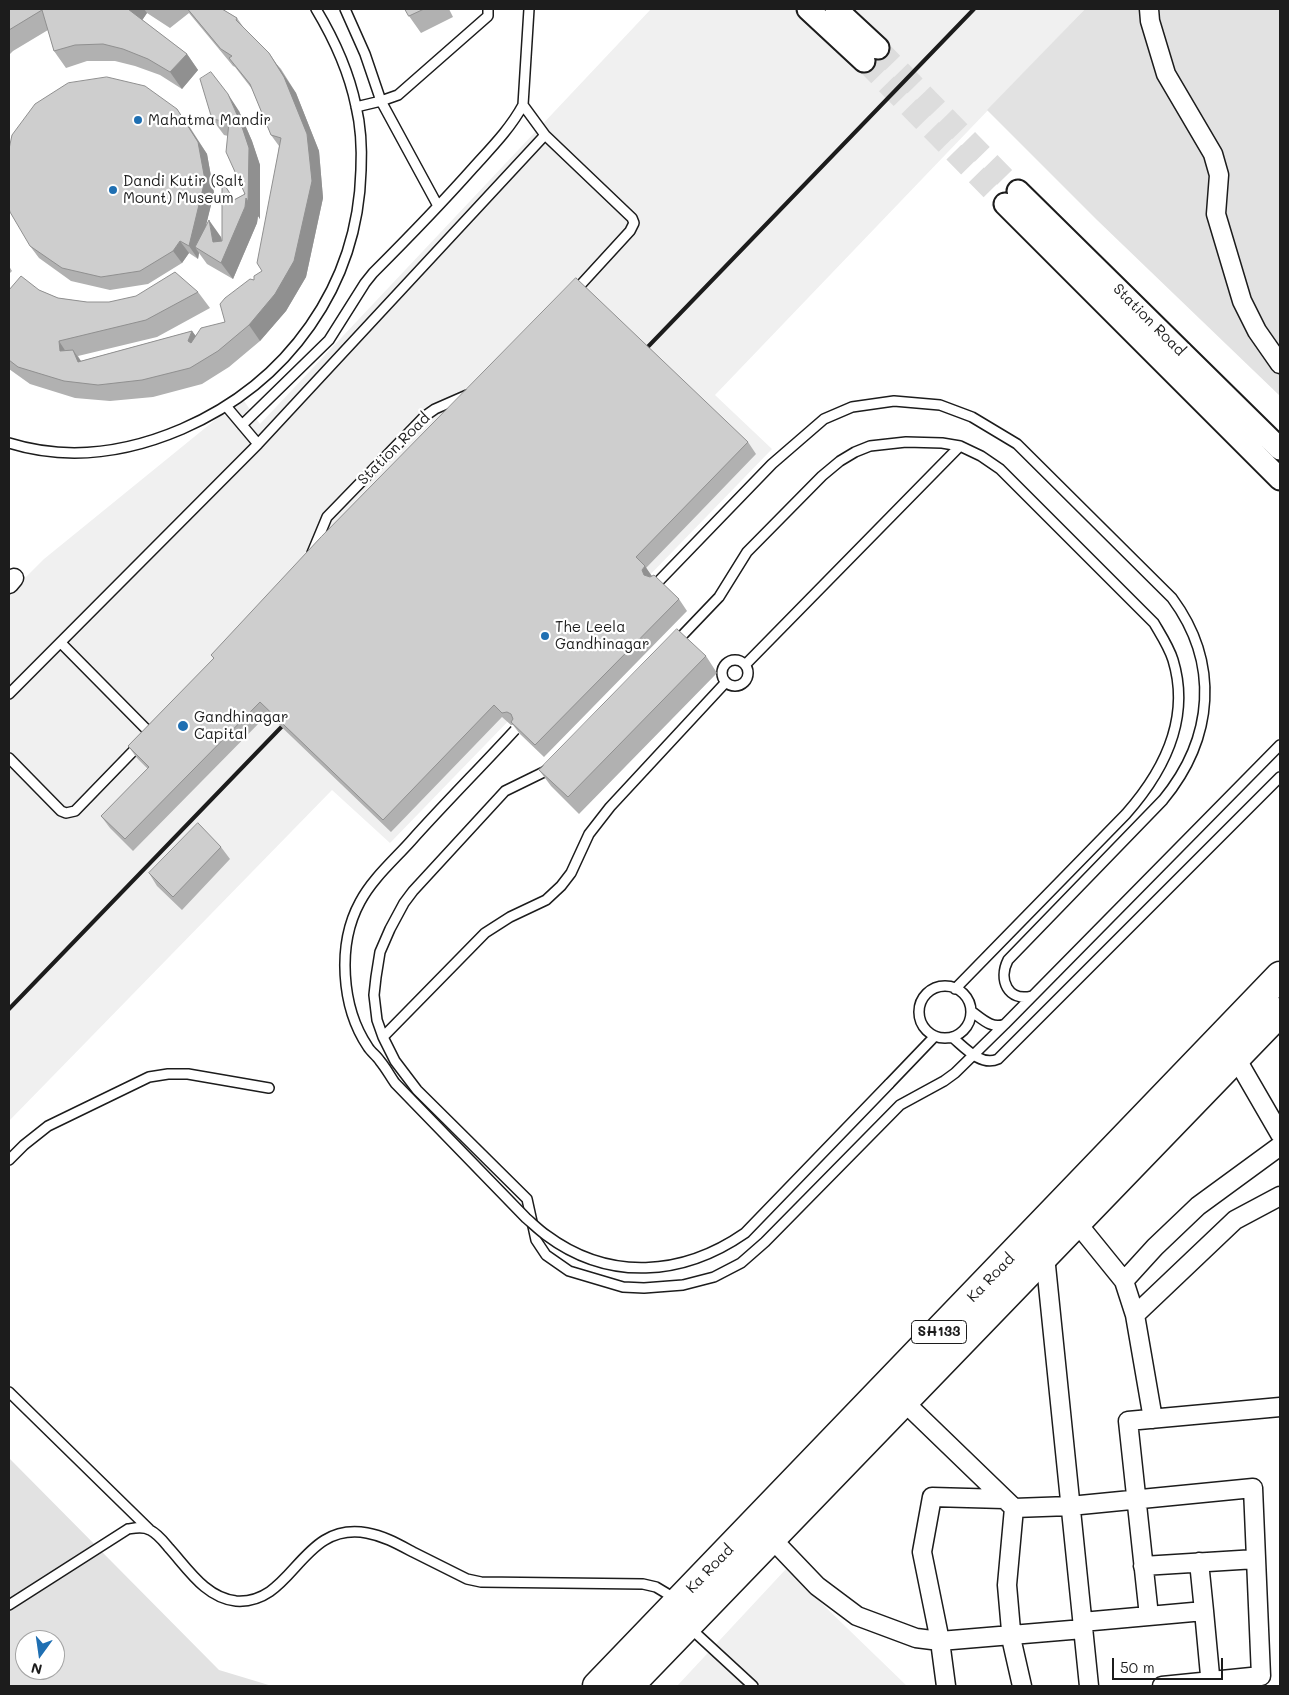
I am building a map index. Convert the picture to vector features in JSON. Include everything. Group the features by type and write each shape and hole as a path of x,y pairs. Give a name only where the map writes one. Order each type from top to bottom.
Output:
{"main road":[{"name":"Ka Road","path":"629,1686 679,1615 896,1394 1280,976"},
{"name":"Ka Road","path":"597,1686 679,1615 772,1539 896,1394 1045,1256 1280,1012"}],"street":[{"path":"808,9 871,55 836,9"},
{"path":"1149,9 1150,21 1166,74 1213,154 1219,175 1216,214 1242,301 1257,331 1280,364"},
{"name":"Station Road","path":"1279,446 1012,198 1280,479"},
{"path":"1236,1058 1280,1134"},
{"path":"1124,1281 1154,1248 1198,1206 1280,1146"},
{"path":"1135,1315 1235,1220 1280,1196"},
{"path":"1077,1222 1124,1281 1135,1315 1154,1419"},
{"path":"1045,1256 1089,1686"},
{"path":"896,1394 1009,1504 1007,1585 1011,1634 1022,1686"},
{"path":"1149,1616 1128,1421 1280,1408"},
{"path":"946,1686 940,1641 922,1552 932,1497 1009,1504 1070,1506 1253,1488 1262,1681 1162,1686"},
{"path":"772,1539 817,1586 857,1616 916,1638 940,1641 1204,1611"},
{"path":"1144,1566 1256,1559"},
{"path":"1199,1562 1211,1684"}],"lane":[{"path":"9,443 30,450 75,454 119,450 160,438 206,419 244,395 285,359 303,337 314,321 345,262 356,220 361,186 362,153 356,107 330,32 316,9"},
{"path":"345,9 365,54 381,102 438,206"},
{"path":"356,107 381,102 398,95 488,16 488,9"},
{"path":"242,426 329,340 365,283 499,139 516,117 522,105 529,9"},
{"path":"522,105 546,135 632,218 634,223 630,231 567,299"},
{"path":"9,694 258,444 546,135"},
{"name":"Station Road","path":"309,560 327,517 419,422 435,409 474,392"},
{"path":"657,583 772,464 824,419 852,407 894,401 940,405 972,417 1017,444 1172,598 1192,631 1201,657 1206,683 1204,715 1198,738 1183,774 1163,800 1013,954 1005,966 1006,986 1009,991 1018,996 1032,996"},
{"path":"226,406 258,444"},
{"path":"668,650 719,597 747,552 822,476 840,461 870,446 906,442 942,443 960,446 981,456 1000,469 1154,623 1173,660 1178,681 1179,705 1167,754 1142,795 956,988"},
{"path":"746,664 960,446"},
{"path":"9,758 60,811 71,813 154,730 61,643"},
{"path":"734,660 746,664 748,673 743,684 734,686 726,682 722,675 726,663 734,660"},
{"path":"383,1037 485,933 546,900 561,886 571,873 589,834 610,808 726,682"},
{"path":"515,730 376,880 361,901 351,923 346,953 346,986 359,1031 368,1048 380,1061 395,1083 526,1218 546,1235 586,1258 606,1264 643,1269 673,1266 704,1257 728,1245 745,1233 935,1036"},
{"path":"560,760 547,771 505,791 404,903 380,952 374,995 377,1020 395,1061 417,1090 527,1199 536,1240 546,1255 569,1271 623,1287 644,1288 682,1285 714,1277 741,1263 765,1242 900,1105 944,1081 974,1054 1280,745"},
{"path":"952,1037 983,1061 992,1062 998,1059 1280,777"},
{"path":"942,986 956,988 965,995 969,1003 970,1019 966,1027 952,1037 935,1036 922,1024 920,1016 922,1000 927,993 942,986"},
{"path":"971,1011 994,1026 1005,1024"},
{"path":"9,1160 48,1126 149,1077 168,1074 188,1074 269,1088"},
{"path":"9,1392 160,1538 208,1591 224,1599 237,1601 254,1600 270,1592 310,1550 321,1542 333,1536 350,1532 366,1533 384,1537 468,1579 481,1582 642,1584 656,1587 679,1615 753,1686"},
{"path":"9,1605 128,1529 149,1529"}],"shaded area":[{"path":"651,9 1085,9 715,395 772,449 390,843 332,790 9,1121 9,594 44,559 242,398 260,424"},
{"path":"1085,9 1280,9 1280,396 1097,220 987,110"},
{"path":"9,1458 219,1670 272,1686 9,1686"},
{"path":"786,1569 907,1686 677,1686"}],"building":[{"path":"9,9 128,9 187,54 170,72 148,59 123,49 103,44 75,45 54,51 42,10 9,30"},
{"path":"188,9 222,9 237,18 236,20 269,53 284,77 307,134 312,181 294,261 275,294 249,325 218,351 190,368 142,380 98,385 64,381 18,367 9,360 9,290 21,276 39,290 58,298 87,302 109,302 136,296 175,272 198,292 146,320 59,341 60,351 73,350 78,362 192,331 188,341 191,343 201,328 225,322 220,304 250,279 254,280 254,276 262,271 257,263 281,138 271,135 250,84 229,58 232,56 221,49"},
{"path":"405,9 424,9 409,16"},
{"path":"211,72 228,94 249,148 248,202 246,198 245,207 221,263 195,247 209,220 213,242 222,241 222,181 234,200 245,194 226,152 229,122 212,119 200,79"},
{"name":"Dandi Kutir (Salt Mount) Museum","path":"107,77 145,86 177,109 198,142 205,180 189,246 180,241 173,251 140,271 101,277 62,268 30,246 9,208 9,149 12,135 35,104 68,83"},
{"path":"576,278 748,442 636,557 645,566 642,570 644,575 650,577 654,575 679,599 535,745 511,722 513,719 511,714 507,712 502,713 494,705 383,820 260,702 125,839 101,816 149,767 128,746 214,658 211,655 321,537"},
{"path":"677,629 706,656 568,797 539,770"},
{"path":"198,823 221,847 173,897 149,873"}],"tunnel":[{"path":"878,48 1018,191"},
{"path":"864,61 1005,204"}],"railway":[{"path":"639,356 974,9"},
{"path":"9,1009 292,716"}],"place":[{"name":"Mahatma Mandir","path":"138,120"},
{"name":"Dandi Kutir (Salt Mount) Museum","path":"113,190"},
{"name":"The Leela Gandhinagar","path":"545,636"},
{"name":"Gandhinagar Capital","path":"183,726"}]}
